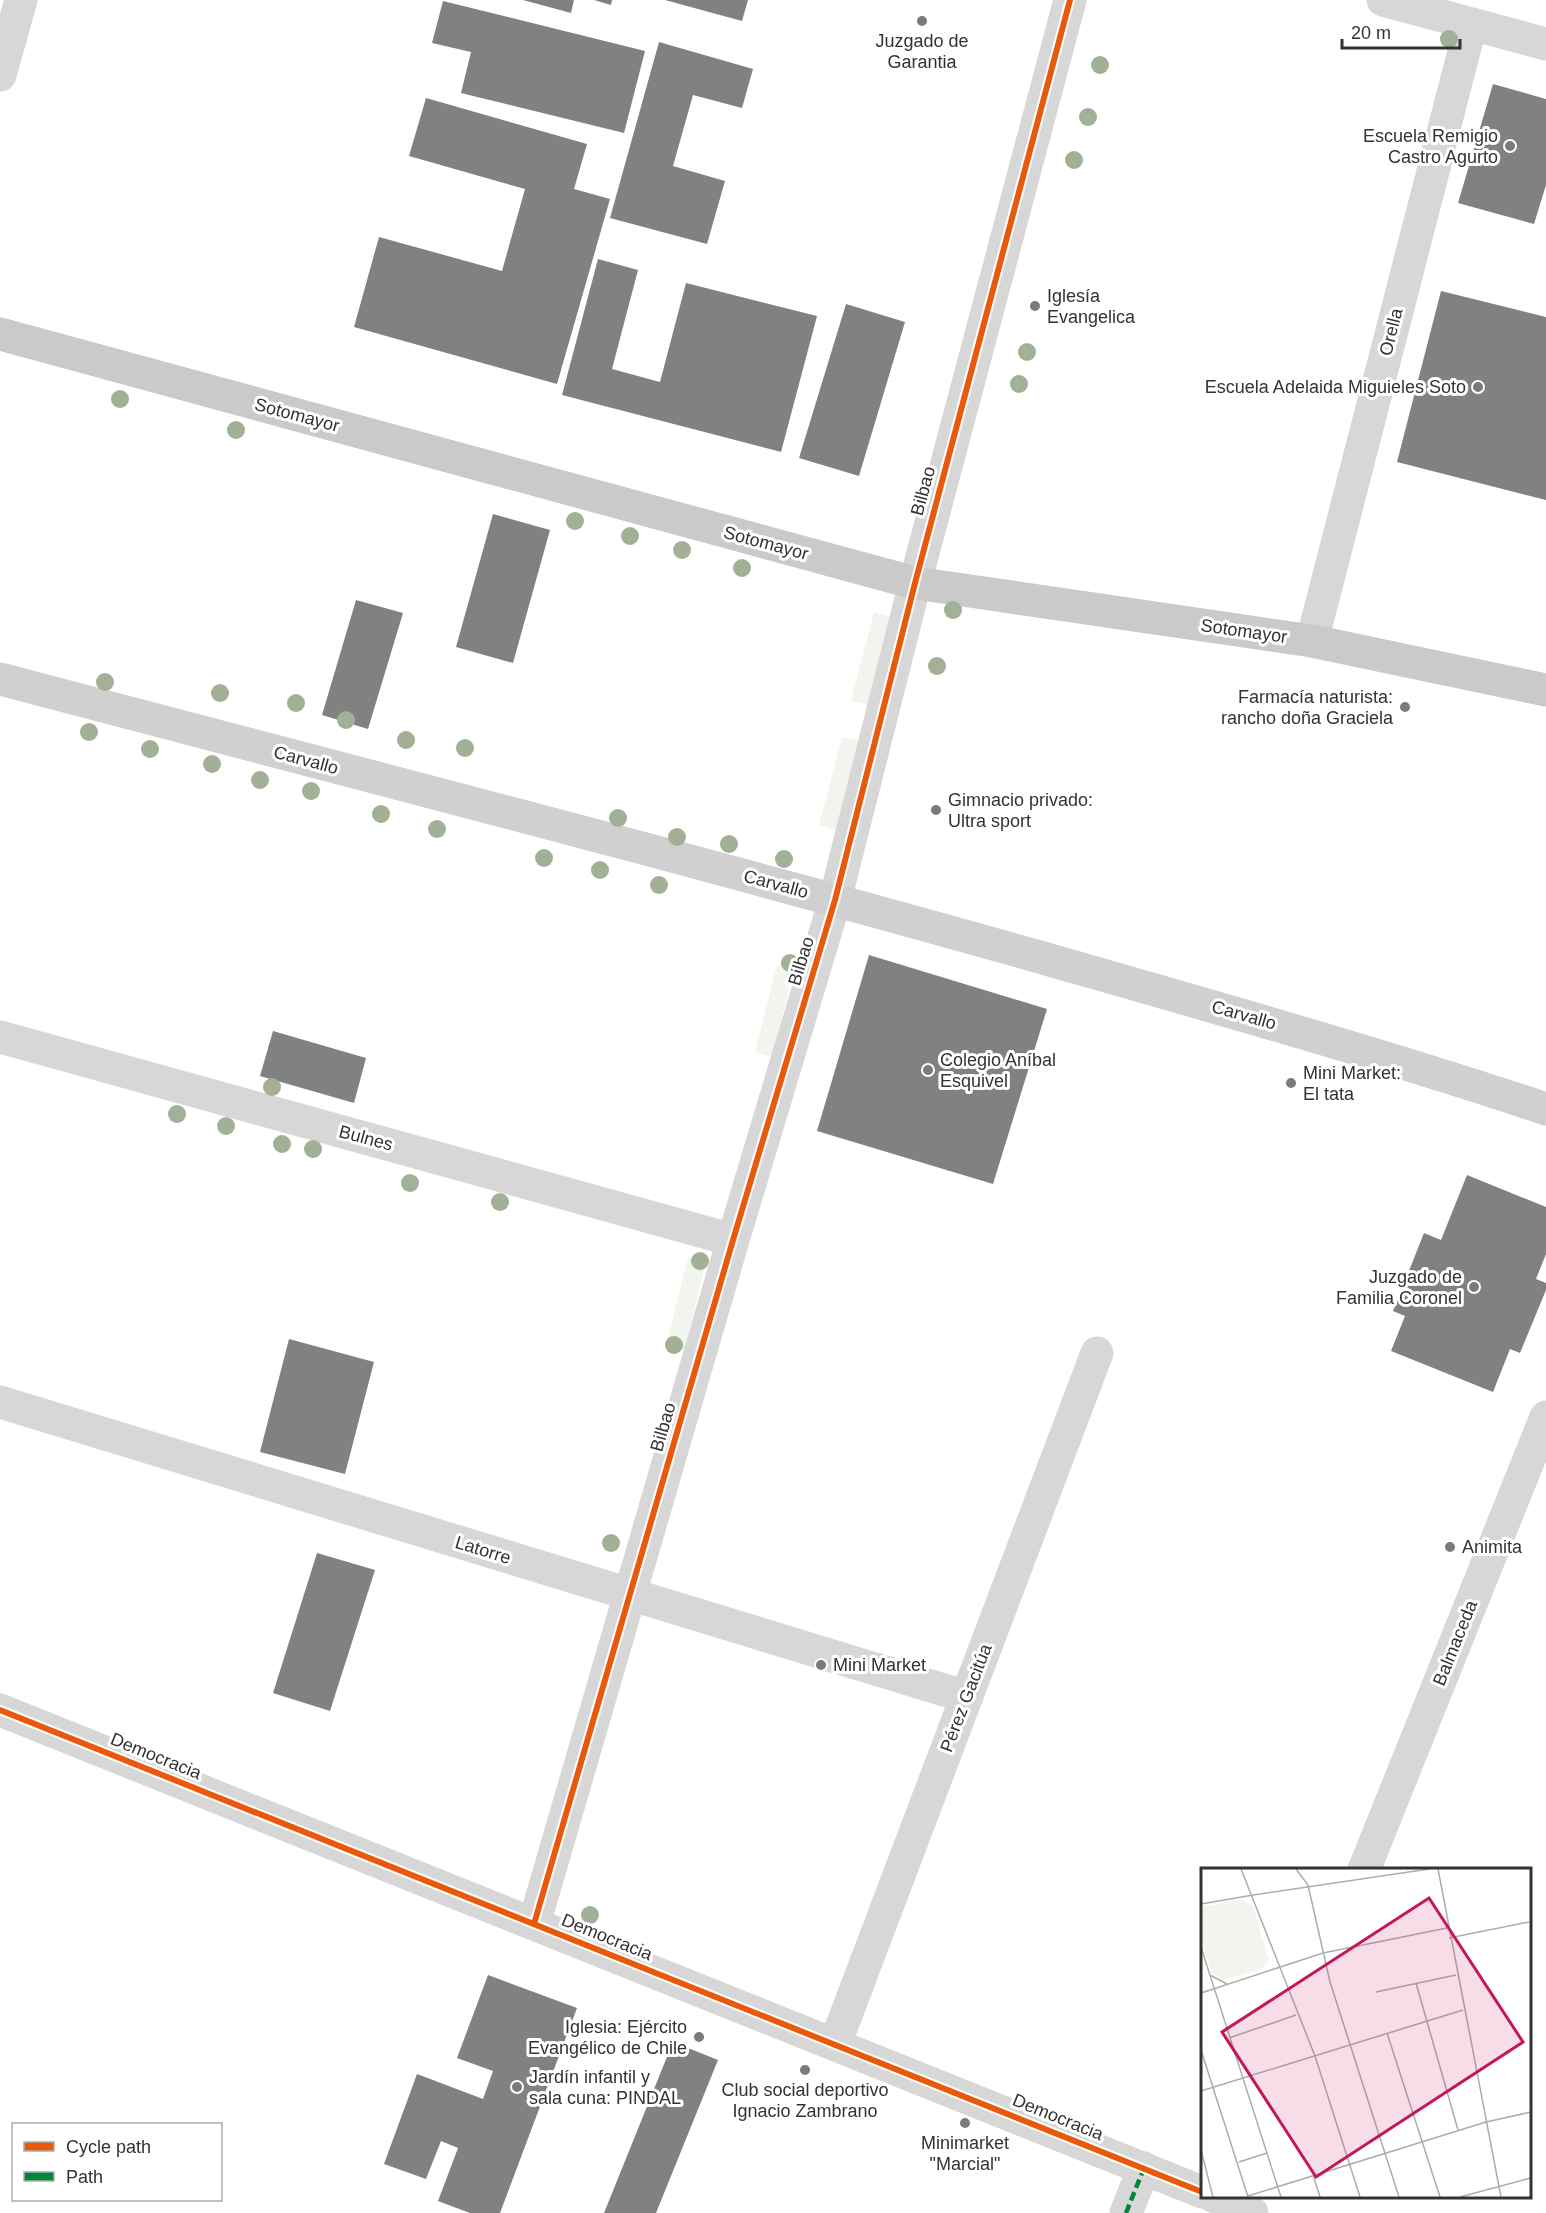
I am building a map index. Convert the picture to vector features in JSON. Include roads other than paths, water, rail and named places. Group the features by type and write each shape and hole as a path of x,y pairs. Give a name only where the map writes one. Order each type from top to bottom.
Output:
{"main road":[{"name":"Sotomayor","path":"0,334 915,583 1311,641 1546,690"},
{"name":"Carvallo","path":"0,679 835,900 1309,1033 1546,1109"}],"street":[{"path":"0,75 21,0"},
{"name":"Bilbao","path":"534,1924 733,1240 835,900 915,583 1070,0"},
{"path":"1383,0 1546,44"},
{"name":"Orella","path":"1311,641 1471,24"},
{"name":"Bulnes","path":"0,1037 733,1240"},
{"name":"Pérez Gacitúa","path":"836,2044 1097,1353"},
{"name":"Latorre","path":"0,1402 966,1697"},
{"name":"Balmaceda","path":"1364,1868 1546,1417"},
{"name":"Democracia","path":"0,1710 1201,2190"},
{"path":"1126,2213 1144,2168"}],"place":[{"name":"Juzgado de Garantia","path":"922,21"},
{"name":"Escuela Remigio Castro Agurto","path":"1510,146"},
{"name":"Iglesía Evangelica","path":"1035,306"},
{"name":"Escuela Adelaida Miguieles Soto","path":"1478,387"},
{"name":"Farmacía naturista: rancho doña Graciela","path":"1405,707"},
{"name":"Gimnacio privado: Ultra sport","path":"936,810"},
{"name":"Colegio Aníbal Esquivel","path":"928,1070"},
{"name":"Mini Market: El tata","path":"1291,1083"},
{"name":"Juzgado de Familia Coronel","path":"1474,1287"},
{"name":"Animita","path":"1450,1547"},
{"name":"Mini Market","path":"821,1665"},
{"name":"Iglesia: Ejército Evangélico de Chile","path":"699,2037"},
{"name":"Club social deportivo Ignacio Zambrano","path":"805,2070"},
{"name":"Jardín infantil y sala cuna: PINDAL","path":"517,2087"},
{"name":"Minimarket \"Marcial\"","path":"965,2123"}]}
